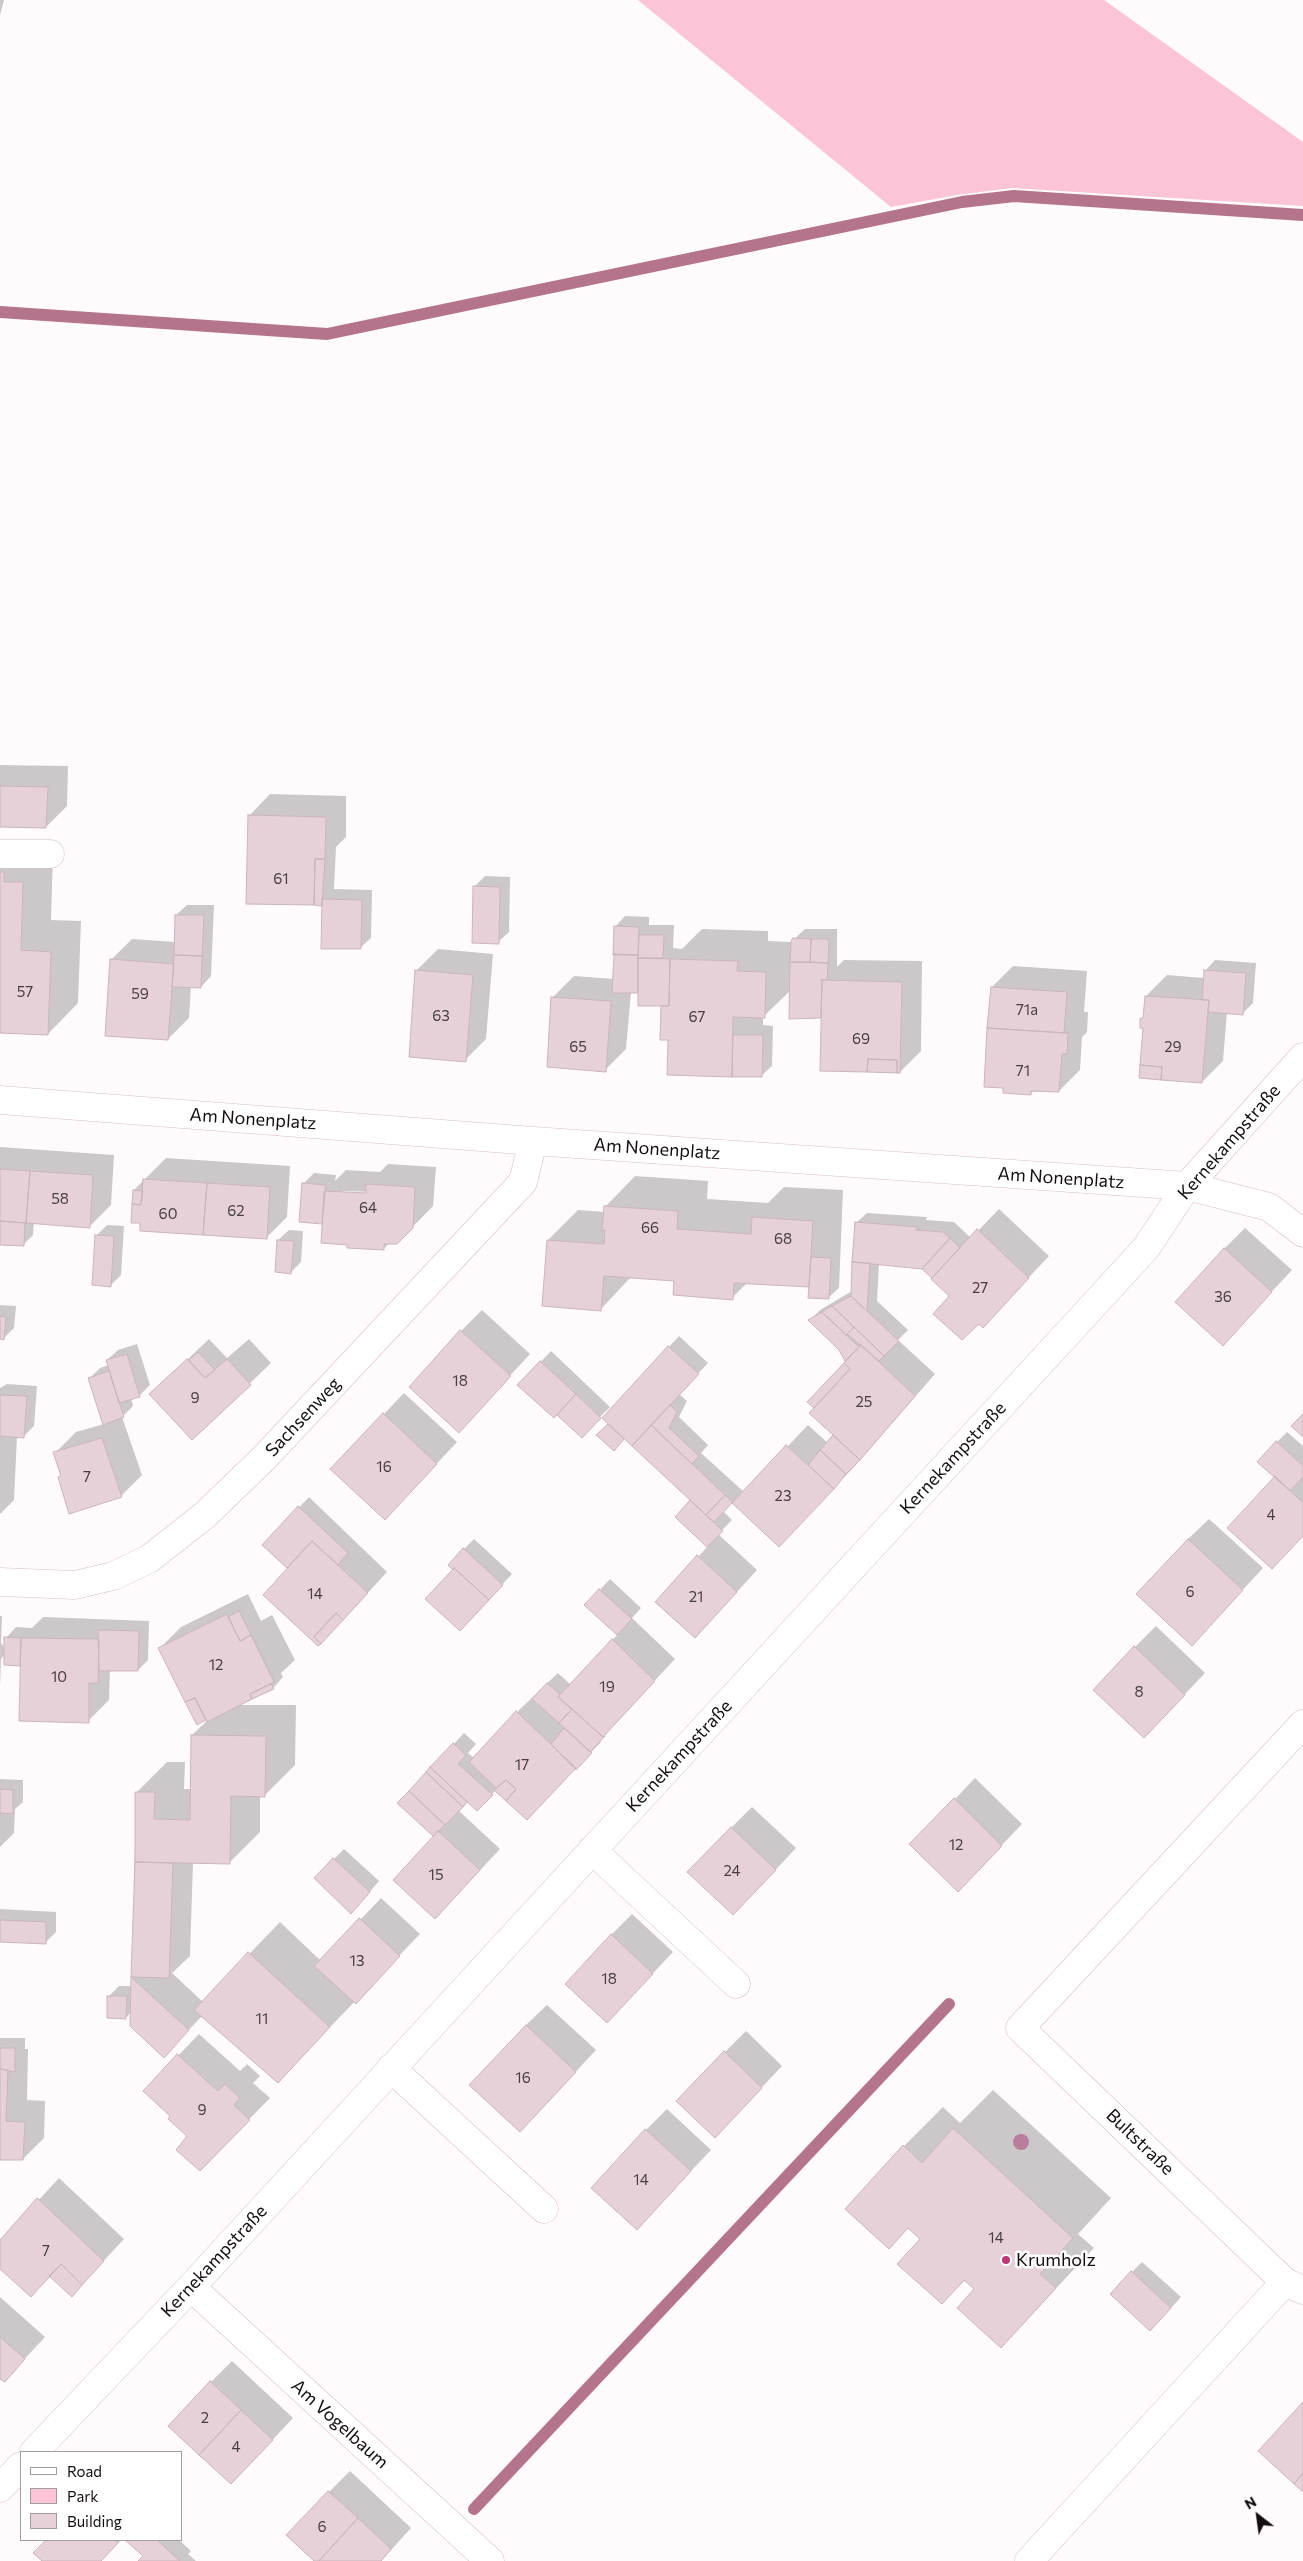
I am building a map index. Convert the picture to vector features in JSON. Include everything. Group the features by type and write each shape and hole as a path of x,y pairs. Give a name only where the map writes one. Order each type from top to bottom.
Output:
{"street":[{"path":"0,854 50,854"},
{"name":"Kernekampstraße","path":"35,2451 190,2287 1146,1248 1187,1186 1303,1057"},
{"name":"Am Nonenplatz","path":"0,1100 533,1141 1187,1186 1268,1207 1303,1234"},
{"name":"Sachsenweg","path":"0,1582 74,1585 112,1576 149,1559 205,1515 264,1458 523,1182 533,1141"},
{"name":"Bultstraße","path":"1029,2561 1294,2286 1020,2028 1303,1724"},
{"path":"592,1850 736,1984"},
{"path":"391,2068 544,2209"},
{"name":"Am Vogelbaum","path":"190,2287 490,2561"},
{"path":"0,2488 20,2467"}],"green space":[{"path":"638,0 1104,0 1303,142 1303,206 1012,188 957,195 891,207"}],"building":[{"path":"0,786 48,787 46,828 0,827"},
{"path":"248,815 326,817 325,859 315,859 314,905 246,904"},
{"path":"315,859 325,859 322,906 314,905"},
{"path":"0,872 4,872 4,882 23,882 21,950 51,952 48,1035 0,1033"},
{"path":"473,886 500,887 499,944 472,943"},
{"path":"322,899 362,900 361,949 321,949"},
{"path":"175,915 204,915 202,956 174,955"},
{"path":"614,926 639,927 638,955 613,955"},
{"path":"639,935 664,935 663,958 638,958"},
{"path":"793,938 811,939 810,962 790,962 791,941"},
{"path":"811,939 826,939 829,941 828,963 810,962"},
{"path":"614,954 638,955 638,993 612,993"},
{"path":"174,955 202,956 201,988 172,987"},
{"path":"638,958 670,959 669,1006 638,1006"},
{"path":"110,959 174,964 168,1040 105,1036"},
{"path":"670,959 738,961 737,971 766,972 765,1018 733,1017 732,1077 667,1075 668,1040 660,1040 661,1006 669,1006"},
{"path":"790,962 828,963 827,980 822,980 821,1018 789,1019"},
{"path":"415,970 473,975 466,1062 409,1057"},
{"path":"1204,970 1246,973 1243,1015 1208,1012 1209,1000 1202,1000"},
{"path":"822,980 902,982 900,1073 897,1073 897,1060 868,1059 867,1072 820,1071"},
{"path":"991,987 1067,992 1064,1033 987,1028"},
{"path":"1145,996 1209,1000 1202,1083 1161,1080 1162,1067 1140,1065 1143,1028 1140,1028 1140,1018 1143,1018"},
{"path":"551,997 611,1001 606,1072 547,1067"},
{"path":"987,1028 1068,1033 1067,1054 1062,1054 1059,1092 1031,1091 1031,1095 1003,1093 1003,1088 984,1087"},
{"path":"733,1035 763,1035 762,1077 732,1077"},
{"path":"868,1059 897,1060 897,1073 867,1072"},
{"path":"1140,1065 1162,1067 1161,1080 1139,1078"},
{"path":"0,1169 30,1171 26,1223 0,1221"},
{"path":"30,1171 93,1175 90,1228 26,1223"},
{"path":"143,1179 207,1183 203,1235 140,1231 140,1223 131,1223 132,1204 141,1205"},
{"path":"207,1183 270,1187 267,1239 203,1235"},
{"path":"302,1183 326,1185 322,1224 299,1222"},
{"path":"366,1184 415,1187 413,1228 397,1244 384,1244 384,1250 347,1248 347,1245 321,1243 324,1191 366,1193"},
{"path":"133,1190 143,1191 141,1205 132,1204"},
{"path":"604,1206 678,1211 677,1229 751,1234 752,1217 813,1221 809,1287 734,1283 733,1300 673,1295 674,1281 604,1276 601,1311 542,1306 547,1240 604,1244 605,1230 602,1231"},
{"path":"0,1221 25,1223 24,1246 0,1245"},
{"path":"855,1222 917,1227 916,1230 943,1232 950,1238 922,1269 852,1262"},
{"path":"977,1229 1029,1278 983,1328 979,1324 962,1340 933,1314 949,1296 931,1279"},
{"path":"95,1235 114,1236 111,1287 92,1285"},
{"path":"950,1238 960,1248 932,1278 922,1269"},
{"path":"277,1240 294,1241 291,1274 275,1272"},
{"path":"1224,1248 1272,1292 1223,1346 1175,1302"},
{"path":"811,1257 831,1258 829,1299 808,1298"},
{"path":"852,1262 870,1263 867,1311 851,1296"},
{"path":"851,1296 899,1341 884,1356 832,1306"},
{"path":"832,1306 854,1327 846,1335 822,1312"},
{"path":"822,1312 859,1347 845,1361 839,1350 808,1320"},
{"path":"0,1316 6,1317 4,1340 0,1339"},
{"path":"854,1327 884,1356 879,1361 847,1334"},
{"path":"460,1330 511,1376 459,1433 409,1387"},
{"path":"861,1345 915,1396 860,1460 809,1413 850,1369 844,1363"},
{"path":"668,1346 699,1374 632,1446 602,1418"},
{"path":"198,1352 215,1370 205,1378 189,1360"},
{"path":"127,1354 140,1397 119,1403 106,1360"},
{"path":"187,1359 205,1378 227,1359 251,1385 192,1440 149,1394"},
{"path":"540,1361 576,1394 554,1418 517,1385"},
{"path":"844,1363 850,1369 814,1408 807,1402"},
{"path":"109,1371 124,1417 103,1425 88,1378"},
{"path":"576,1394 601,1418 582,1438 557,1415"},
{"path":"0,1395 27,1396 24,1438 0,1436"},
{"path":"670,1405 677,1412 669,1428 699,1456 692,1464 651,1425"},
{"path":"383,1413 437,1464 385,1520 330,1469"},
{"path":"1303,1414 1303,1437 1291,1426"},
{"path":"608,1424 624,1439 614,1451 596,1435"},
{"path":"651,1425 725,1495 706,1515 632,1446"},
{"path":"833,1435 860,1460 846,1474 820,1450"},
{"path":"102,1438 122,1497 69,1514 58,1477 61,1476 53,1452"},
{"path":"1276,1441 1303,1466 1303,1477 1290,1491 1257,1462"},
{"path":"786,1445 834,1489 779,1547 732,1503"},
{"path":"820,1450 846,1474 834,1489 808,1465"},
{"path":"1275,1476 1303,1503 1303,1536 1272,1569 1227,1528"},
{"path":"725,1495 733,1502 714,1522 706,1515"},
{"path":"690,1500 723,1531 707,1547 675,1517"},
{"path":"298,1506 348,1553 338,1565 312,1541 287,1568 262,1545"},
{"path":"1188,1539 1243,1590 1192,1646 1136,1594"},
{"path":"312,1541 368,1593 343,1620 336,1613 314,1637 321,1644 318,1646 263,1595"},
{"path":"463,1548 503,1585 489,1600 454,1568 453,1570 448,1565"},
{"path":"697,1555 737,1592 695,1638 655,1602"},
{"path":"454,1568 489,1600 460,1631 425,1599"},
{"path":"599,1589 632,1619 617,1635 584,1605"},
{"path":"239,1611 251,1635 240,1641 228,1617"},
{"path":"336,1613 343,1620 321,1644 314,1637"},
{"path":"227,1614 240,1641 251,1635 274,1682 250,1694 252,1699 207,1722 195,1698 185,1702 158,1648"},
{"path":"98,1630 139,1631 138,1671 99,1671"},
{"path":"4,1637 21,1638 20,1666 4,1665"},
{"path":"21,1638 99,1639 98,1683 89,1683 89,1723 19,1721"},
{"path":"612,1639 655,1681 603,1737 558,1697"},
{"path":"1134,1646 1185,1695 1144,1738 1093,1690"},
{"path":"547,1683 560,1694 558,1697 572,1709 559,1723 532,1699"},
{"path":"271,1684 274,1689 252,1699 250,1694"},
{"path":"195,1698 206,1720 197,1725 185,1702"},
{"path":"572,1709 603,1737 605,1736 590,1752 559,1723"},
{"path":"516,1711 576,1768 527,1820 506,1801 516,1789 506,1780 496,1788 469,1762"},
{"path":"564,1728 592,1753 576,1770 551,1744"},
{"path":"191,1735 266,1736 265,1797 231,1796 230,1864 135,1862 135,1792 155,1792 154,1819 190,1820"},
{"path":"453,1743 466,1755 458,1764 493,1795 477,1811 430,1767"},
{"path":"430,1767 467,1802 463,1807 426,1772"},
{"path":"426,1772 463,1807 445,1825 409,1791"},
{"path":"506,1780 516,1789 506,1801 494,1790"},
{"path":"0,1789 13,1790 13,1814 0,1813"},
{"path":"409,1791 445,1825 433,1836 397,1803"},
{"path":"954,1798 1002,1846 958,1892 909,1844"},
{"path":"731,1827 776,1870 733,1915 687,1872"},
{"path":"438,1831 480,1870 435,1919 393,1880"},
{"path":"333,1858 370,1892 351,1914 314,1878"},
{"path":"135,1862 173,1863 169,1978 131,1977"},
{"path":"359,1918 400,1956 356,2004 314,1966"},
{"path":"0,1920 46,1922 46,1944 0,1942"},
{"path":"611,1934 653,1974 607,2023 565,1984"},
{"path":"248,1952 330,2027 278,2083 194,2010"},
{"path":"131,1977 189,2030 164,2058 130,2026"},
{"path":"107,1996 127,1996 126,2019 107,2018"},
{"path":"526,2025 576,2072 520,2132 469,2085"},
{"path":"0,2048 15,2048 15,2072 0,2069"},
{"path":"724,2051 762,2088 715,2138 676,2101"},
{"path":"177,2054 218,2091 225,2084 240,2098 234,2105 250,2120 200,2171 176,2150 187,2136 168,2119 170,2116 143,2091"},
{"path":"0,2069 8,2070 6,2121 25,2122 23,2160 0,2160"},
{"path":"953,2128 1073,2238 1040,2274 1056,2288 1001,2348 957,2308 974,2289 964,2280 942,2304 897,2264 920,2239 908,2228 889,2249 845,2209 903,2145 922,2163"},
{"path":"645,2129 691,2171 637,2230 591,2188"},
{"path":"37,2198 104,2261 82,2285 61,2264 31,2297 0,2269 0,2240"},
{"path":"61,2264 82,2285 72,2297 49,2276"},
{"path":"1131,2271 1171,2308 1150,2331 1110,2294"},
{"path":"0,2337 25,2359 5,2382 0,2379"},
{"path":"210,2381 241,2410 199,2455 168,2426"},
{"path":"1303,2402 1303,2473 1294,2484 1258,2451"},
{"path":"241,2410 273,2440 231,2484 199,2455"},
{"path":"1303,2473 1303,2492 1294,2484"},
{"path":"328,2491 358,2518 319,2561 314,2561 286,2535"},
{"path":"358,2518 391,2549 381,2561 319,2561"},
{"path":"45,2541 115,2541 118,2543 101,2561 42,2561 33,2553"},
{"path":"126,2541 158,2541 180,2561 138,2561 143,2556"}],"waterway":[{"path":"0,312 327,334 962,202 1014,196 1303,215"},
{"path":"474,2509 949,2004"}],"place":[{"name":"Krumholz","path":"1006,2260"}]}
